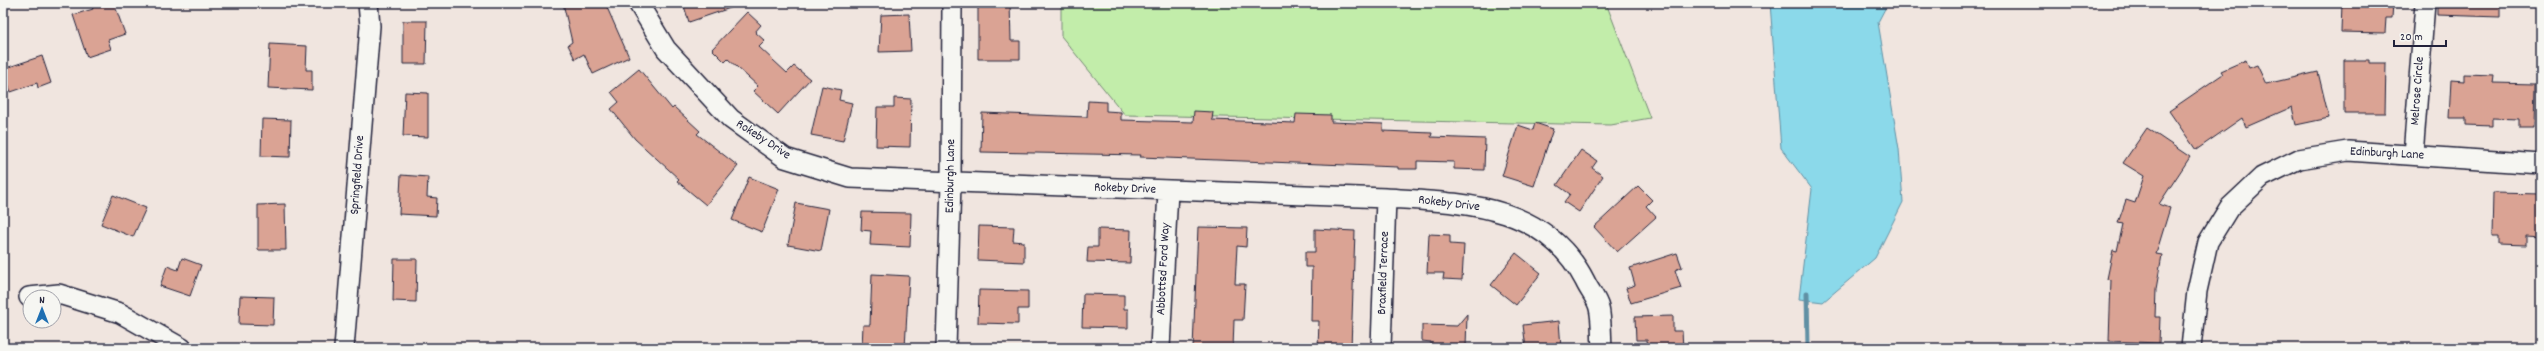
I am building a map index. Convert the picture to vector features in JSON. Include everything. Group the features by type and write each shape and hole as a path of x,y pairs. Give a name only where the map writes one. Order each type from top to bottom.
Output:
{"street":[{"name":"Springfield Drive","path":"344,348 370,26 368,3"},
{"name":"Rokeby Drive","path":"638,3 666,49 731,119 785,158 850,178 951,183 1386,198 1458,202 1512,214 1547,233 1577,265 1599,308 1602,348"},
{"name":"Edinburgh Lane","path":"946,348 951,183 952,3"},
{"name":"Melrose Circle","path":"2413,155 2425,3"},
{"name":"Edinburgh Lane","path":"2191,348 2197,291 2208,242 2229,208 2262,177 2299,159 2348,151 2541,164"},
{"name":"Abbottsd Ford Way","path":"1160,348 1168,190"},
{"name":"Braxfield Terrace","path":"1381,348 1386,198"},
{"path":"62,295 120,313 182,348"}],"green space":[{"path":"1061,3 1606,3 1650,118 1611,125 1125,115 1061,36"}],"water":[{"path":"1770,3 1888,3 1878,22 1899,149 1903,202 1875,258 1823,302 1799,299 1812,189 1781,148"}],"building":[{"path":"91,3 114,3 125,34 108,40 111,49 87,57 73,15 93,9"},
{"path":"563,3 605,3 629,57 593,74 584,54 575,59 568,45 572,42"},
{"path":"683,3 738,3 739,5 689,22"},
{"path":"978,3 1010,3 1011,41 1020,41 1020,59 978,59"},
{"path":"2342,3 2393,3 2392,18 2386,18 2385,33 2341,32"},
{"path":"2437,3 2500,3 2500,17 2437,15"},
{"path":"747,12 761,25 755,32 765,41 759,47 787,73 794,66 810,79 778,114 753,91 758,86 728,59 725,62 712,49"},
{"path":"909,14 911,51 879,52 881,15"},
{"path":"403,21 427,21 426,64 403,64"},
{"path":"270,44 307,46 306,70 312,70 312,90 268,88"},
{"path":"42,56 51,83 38,88 37,83 11,92 3,69"},
{"path":"2246,60 2249,68 2257,65 2266,84 2318,72 2329,118 2296,125 2292,107 2246,127 2242,118 2196,150 2169,111 2223,74 2221,71"},
{"path":"2344,60 2369,60 2369,63 2386,63 2385,113 2344,113"},
{"path":"639,69 672,109 674,107 700,131 697,134 738,166 706,205 677,181 679,179 635,139 611,109 619,102 611,92"},
{"path":"2464,74 2494,75 2493,83 2535,84 2534,128 2519,128 2519,119 2492,118 2492,126 2466,125 2466,118 2449,118 2451,80 2464,81"},
{"path":"822,86 841,90 839,100 852,103 843,141 811,135"},
{"path":"405,92 428,93 428,137 403,136"},
{"path":"894,98 911,99 910,147 876,146 877,107 894,107"},
{"path":"1088,101 1106,102 1106,111 1121,112 1121,120 1193,122 1194,111 1213,112 1212,120 1295,123 1296,114 1331,115 1331,122 1383,124 1383,131 1432,133 1431,137 1485,139 1484,170 1454,169 1454,162 1417,161 1417,169 1398,169 1398,167 1140,157 1141,155 981,152 982,113 1087,117"},
{"path":"262,119 291,120 290,157 261,156"},
{"path":"1535,123 1553,129 1534,186 1502,176 1518,125 1533,130"},
{"path":"2147,128 2190,157 2159,204 2170,208 2156,254 2162,255 2156,289 2155,317 2160,317 2159,343 2109,341 2111,280 2107,279 2113,250 2117,251 2123,224 2118,223 2126,200 2135,203 2144,176 2123,163"},
{"path":"1581,150 1597,161 1592,168 1603,176 1579,212 1564,202 1570,194 1557,185"},
{"path":"401,175 428,177 427,197 437,198 436,216 399,214"},
{"path":"749,177 779,189 762,232 732,220"},
{"path":"1638,186 1652,200 1646,206 1656,217 1617,252 1594,227"},
{"path":"2493,193 2541,194 2541,237 2526,236 2526,245 2499,244 2499,236 2492,236"},
{"path":"113,195 146,208 133,237 101,224"},
{"path":"796,203 829,209 821,251 788,245"},
{"path":"285,204 286,250 258,250 258,205"},
{"path":"862,212 911,213 910,247 870,245 871,231 861,230"},
{"path":"979,226 1014,227 1013,241 1024,242 1024,262 978,260"},
{"path":"1198,227 1247,228 1246,247 1237,246 1235,284 1245,284 1243,320 1234,320 1233,348 1193,348"},
{"path":"1098,229 1131,230 1130,263 1087,262 1088,247 1098,247"},
{"path":"1315,229 1355,231 1351,348 1318,348 1319,321 1311,321 1312,267 1305,267 1305,252 1315,252"},
{"path":"1429,234 1450,235 1450,244 1464,245 1462,280 1443,279 1444,273 1427,273"},
{"path":"1516,253 1541,273 1516,305 1491,285"},
{"path":"1677,253 1682,267 1675,270 1681,288 1631,303 1626,288 1635,285 1630,268"},
{"path":"182,258 201,265 190,296 160,286 167,266 178,270"},
{"path":"394,259 417,259 416,302 393,301"},
{"path":"872,274 909,276 905,348 862,348 863,325 870,325"},
{"path":"979,290 1028,291 1028,309 1018,309 1018,324 978,323"},
{"path":"1083,294 1124,295 1124,309 1128,309 1128,328 1082,327"},
{"path":"240,296 274,297 273,325 239,324"},
{"path":"1467,314 1466,348 1431,348 1431,342 1422,341 1422,325 1457,326"},
{"path":"1673,316 1673,331 1682,331 1683,348 1648,348 1647,340 1636,340 1635,317"},
{"path":"1559,321 1561,348 1526,348 1523,325"}],"waterway":[{"path":"1807,293 1808,348"}]}
